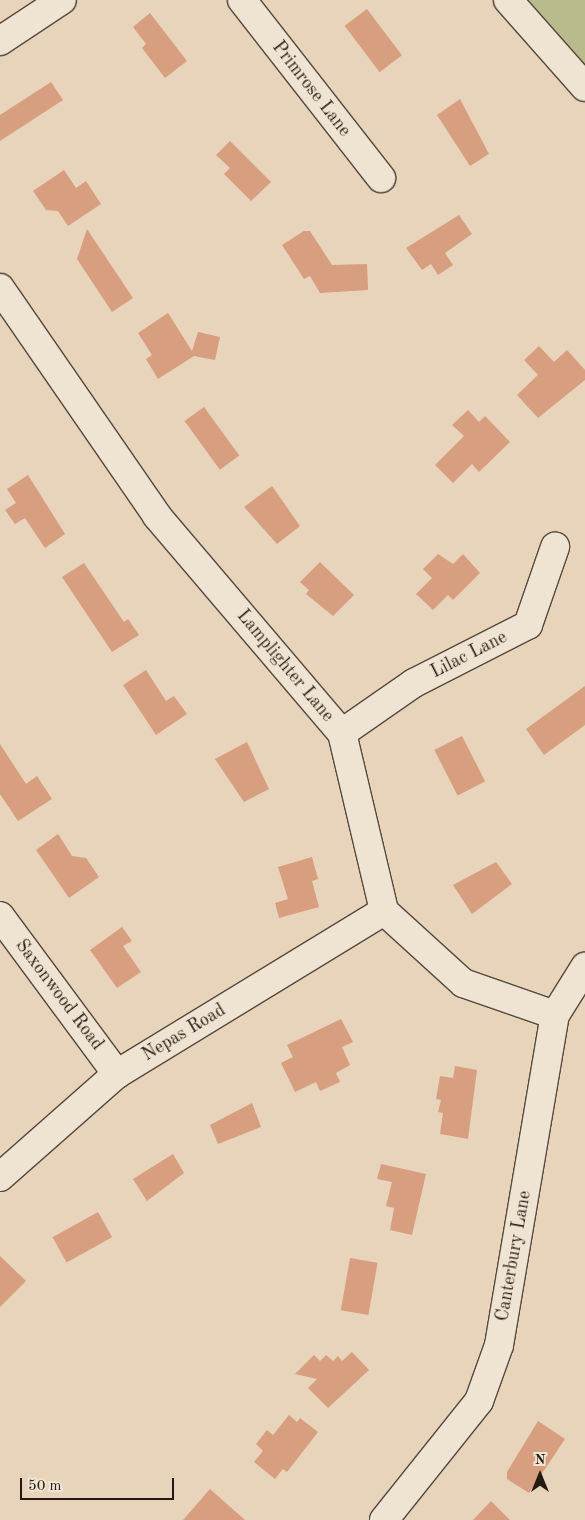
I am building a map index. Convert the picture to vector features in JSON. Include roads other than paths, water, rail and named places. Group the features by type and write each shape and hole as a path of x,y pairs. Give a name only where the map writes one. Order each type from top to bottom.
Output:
{"street":[{"path":"0,41 62,0"},
{"name":"Primrose Lane","path":"242,0 381,178"},
{"path":"508,0 585,87"},
{"name":"Lamplighter Lane","path":"0,288 157,516 342,733 384,911"},
{"name":"Lilac Lane","path":"342,733 414,683 528,625 555,547"},
{"path":"384,911 464,983 555,1015"},
{"name":"Nepas Road","path":"0,1177 117,1074 384,911"},
{"name":"Saxonwood Road","path":"0,916 117,1074"},
{"name":"Canterbury Lane","path":"384,1520 479,1401 499,1345 555,1015 585,967"}]}
